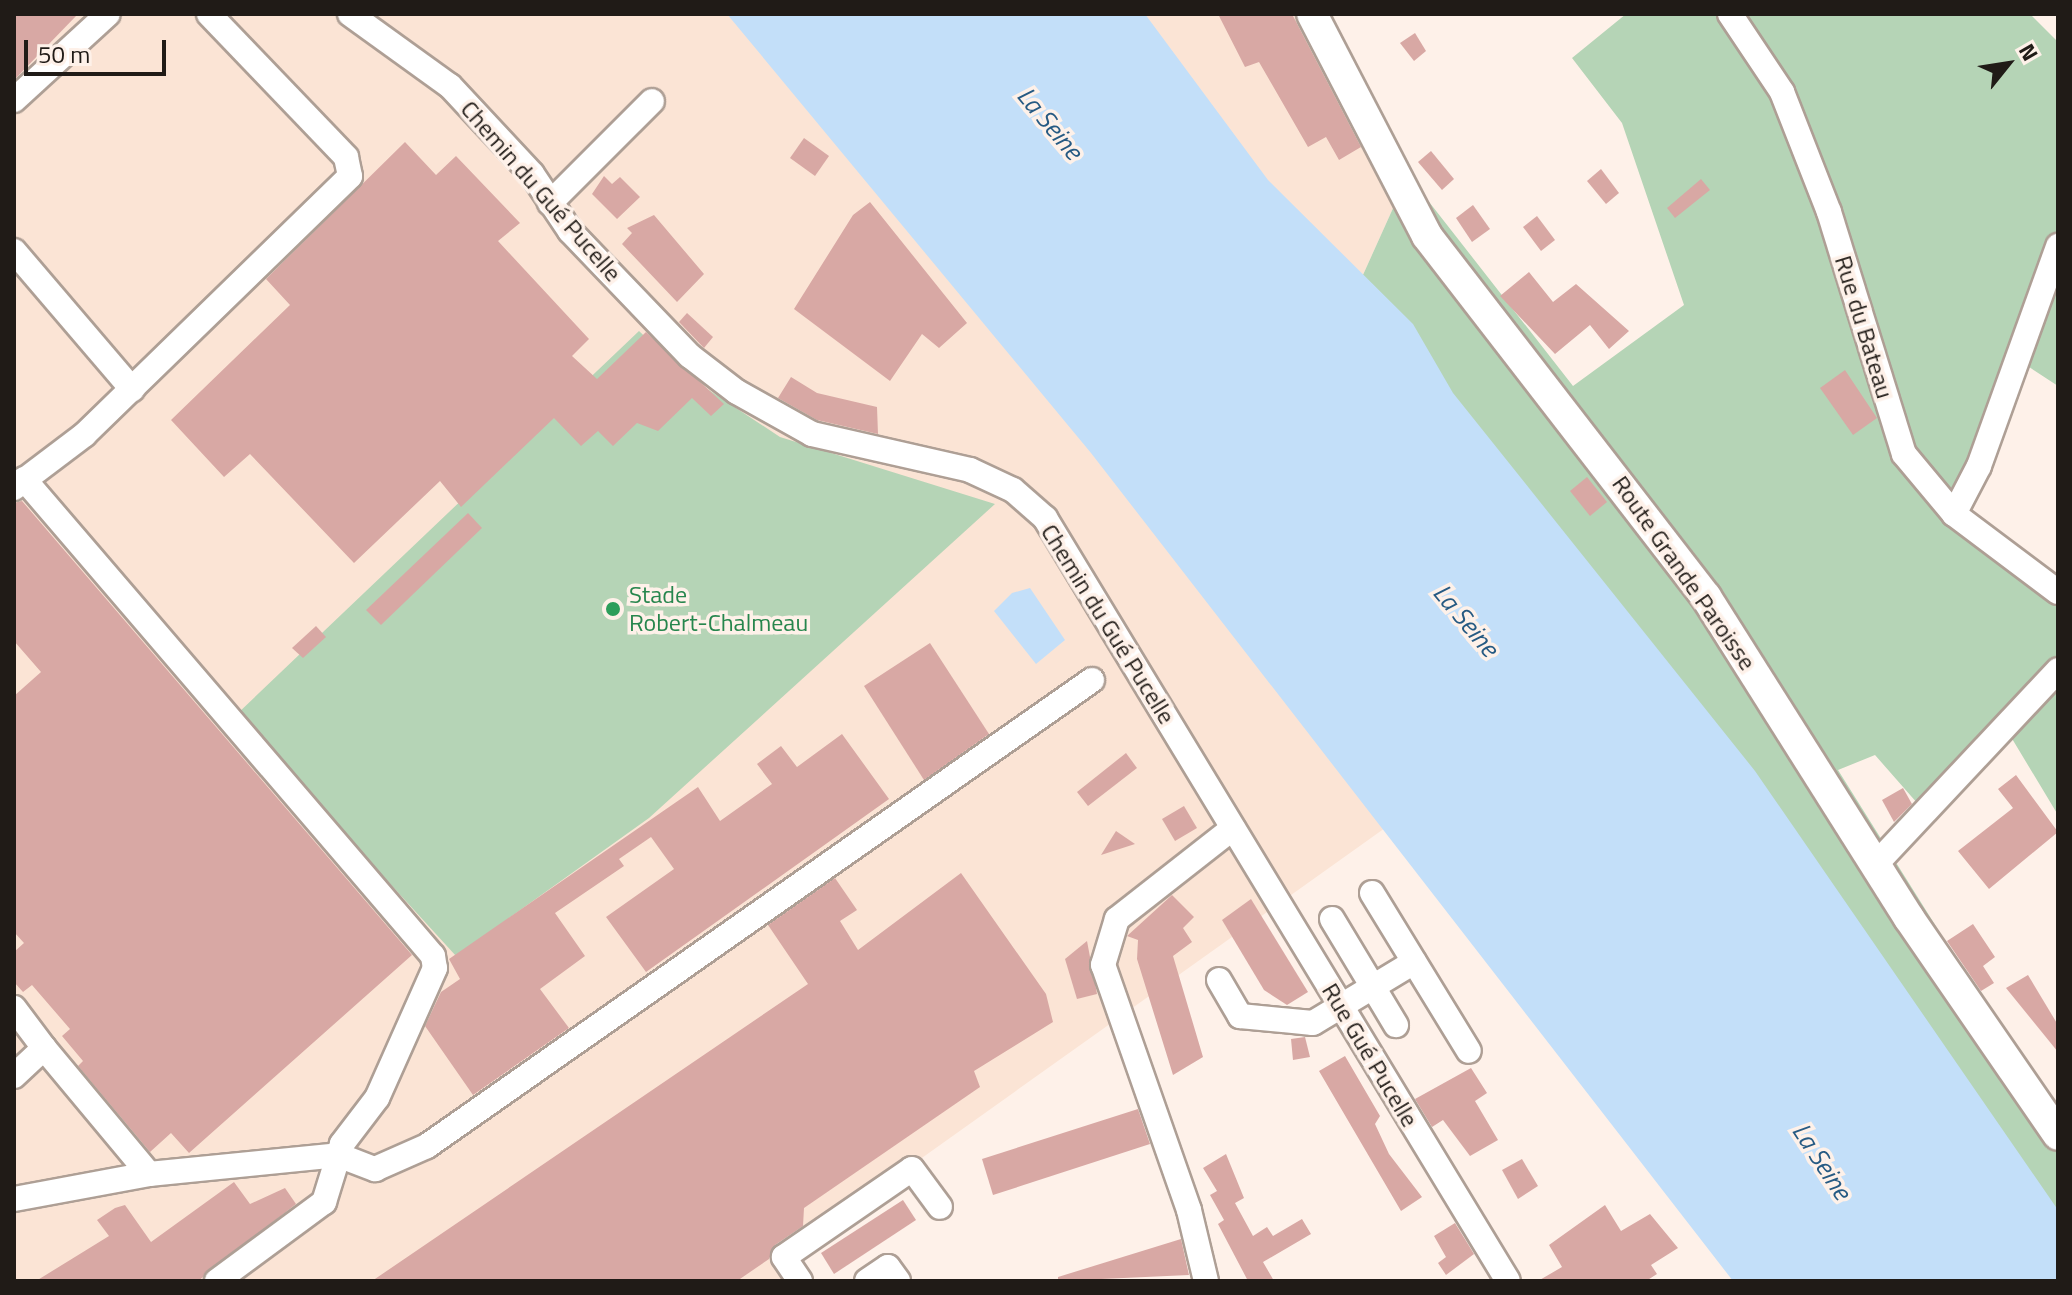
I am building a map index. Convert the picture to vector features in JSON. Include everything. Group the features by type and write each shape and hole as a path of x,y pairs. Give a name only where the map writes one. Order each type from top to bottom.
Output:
{"main road":[{"name":"Route Grande Paroisse","path":"1312,14 1427,236 1706,597 1876,864 2058,1135"}],"street":[{"path":"14,100 108,14"},
{"path":"209,14 346,157 350,176 132,389 19,483 433,956 435,968 377,1098 338,1155 312,1216 232,1277"},
{"name":"Chemin du Gué Pucelle","path":"350,14 450,86 550,203 690,356 785,425 970,470 1034,509 1233,828"},
{"name":"Rue du Bateau","path":"1730,14 1782,92 1808,158 1904,454 1954,514 2058,592"},
{"path":"550,203 652,101"},
{"path":"1954,514 1979,466 2058,246"},
{"path":"14,251 132,389"},
{"path":"1876,864 2058,670"},
{"path":"14,1199 149,1174 338,1155 375,1169 427,1146 1092,680"},
{"path":"1206,1281 1189,1210 1103,965 1117,919 1233,828"},
{"name":"Rue Gué Pucelle","path":"1233,828 1508,1281"},
{"path":"1372,893 1469,1051"},
{"path":"1332,919 1396,1025"},
{"path":"1219,980 1240,1016 1313,1023 1414,962"},
{"path":"14,1008 149,1174"},
{"path":"14,1076 44,1048"},
{"path":"800,1281 784,1257 912,1169 940,1207"},
{"path":"867,1281 888,1267 898,1281"}],"shaded area":[{"path":"14,14 743,14 1138,457 1385,828 787,1254 805,1281 14,1281"},
{"path":"1104,14 1319,14 1408,175 1358,286"}],"green space":[{"path":"1626,14 2030,14 2058,42 2058,386 2026,365 1967,519 2058,584 2058,815 2008,732 1918,804 1875,755 1838,770 2058,1121 2058,1226 1358,286 1408,175 1573,386 1684,305 1622,123 1572,58"},
{"name":"Stade Robert-Chalmeau","path":"639,331 683,373 780,437 995,504 649,818 456,956 236,715"}],"water":[{"name":"La Seine","path":"727,14 1145,14 1268,180 1413,324 1453,393 1755,771 2058,1210 2058,1281 1733,1281 1091,453"},
{"path":"1030,588 1065,640 1036,664 994,611 1012,593"}],"building":[{"path":"14,14 78,14 14,80"},
{"path":"1218,14 1292,14 1361,147 1339,160 1326,137 1308,147 1259,62 1245,67"},
{"path":"1415,33 1426,51 1414,61 1400,43"},
{"path":"804,138 829,156 815,176 790,158"},
{"path":"405,142 436,175 456,156 520,223 498,241 589,339 572,356 597,379 646,332 724,404 711,416 692,398 658,431 637,423 613,446 598,431 581,446 554,418 461,507 440,481 354,563 250,454 224,477 171,420 290,305 266,279"},
{"path":"1431,151 1454,179 1442,190 1418,162"},
{"path":"1601,169 1619,193 1606,204 1587,181"},
{"path":"604,176 612,184 620,177 640,197 617,219 592,194"},
{"path":"1701,179 1710,190 1675,218 1667,208"},
{"path":"870,202 967,323 939,348 922,334 890,381 794,309 853,215"},
{"path":"1473,205 1490,229 1472,242 1456,218"},
{"path":"654,215 704,274 677,302 622,244 632,233 627,228"},
{"path":"1537,216 1555,240 1541,251 1523,227"},
{"path":"1529,272 1553,302 1576,284 1629,331 1609,349 1590,325 1555,354 1500,296"},
{"path":"687,313 713,337 704,348 679,322"},
{"path":"1845,370 1877,418 1853,435 1820,388"},
{"path":"791,377 817,393 877,407 878,434 817,420 778,398"},
{"path":"1587,477 1607,502 1590,516 1570,491"},
{"path":"22,501 412,955 189,1153 171,1133 150,1152 78,1066 83,1061 62,1036 70,1029 32,985 23,992 14,982 14,952 24,943 14,932 14,696 41,672 14,641 14,503"},
{"path":"468,513 482,528 381,625 366,610"},
{"path":"316,626 326,637 303,658 292,648"},
{"path":"930,643 989,734 924,780 864,686"},
{"path":"842,734 889,799 646,972 606,917 674,869 651,837 619,859 624,866 555,913 585,956 540,989 569,1028 473,1095 425,1026 441,992 460,979 449,959 698,787 720,821 772,784 757,764 781,746 797,767"},
{"path":"1126,753 1137,768 1088,806 1077,792"},
{"path":"2016,775 2058,832 1989,889 1958,851 2013,808 1998,789"},
{"path":"1903,788 1912,804 1894,822 1882,800"},
{"path":"1184,806 1197,828 1175,841 1162,819"},
{"path":"1116,831 1135,844 1101,855"},
{"path":"961,873 1046,994 1053,1022 974,1071 980,1087 804,1208 803,1226 775,1245 769,1259 737,1281 372,1281 808,984 768,925 835,878 857,910 840,921 858,950"},
{"path":"1172,895 1194,917 1183,928 1192,942 1173,956 1203,1057 1173,1075 1137,959 1138,940 1127,936"},
{"path":"1251,899 1308,992 1287,1005 1264,990 1222,920"},
{"path":"1973,924 1995,957 1983,966 1994,983 1981,991 1947,941"},
{"path":"1087,941 1097,994 1077,999 1065,959"},
{"path":"2028,975 2058,1025 2058,1052 2006,988"},
{"path":"1305,1037 1310,1057 1293,1060 1291,1039"},
{"path":"1345,1056 1380,1116 1375,1124 1389,1154 1422,1197 1401,1211 1319,1071"},
{"path":"1471,1068 1487,1093 1475,1101 1498,1140 1470,1156 1443,1120 1432,1127 1415,1099"},
{"path":"1138,1109 1150,1144 993,1195 982,1159"},
{"path":"1226,1154 1244,1198 1235,1203 1253,1236 1267,1227 1273,1236 1302,1219 1311,1234 1263,1262 1274,1281 1248,1281 1218,1224 1224,1220 1210,1195 1217,1191 1203,1168"},
{"path":"1522,1159 1538,1186 1518,1199 1502,1170"},
{"path":"234,1182 250,1204 285,1188 296,1204 198,1281 36,1281 109,1236 97,1220 115,1208 125,1205 151,1242"},
{"path":"903,1200 916,1220 834,1274 821,1253"},
{"path":"1605,1205 1621,1231 1650,1214 1678,1248 1651,1265 1657,1274 1646,1281 1538,1281 1562,1267 1549,1245"},
{"path":"1455,1223 1474,1254 1446,1275 1438,1263 1446,1257 1434,1236"},
{"path":"1181,1239 1189,1275 1058,1281 1058,1277"}],"place":[{"name":"Stade Robert-Chalmeau","path":"613,609"}]}
